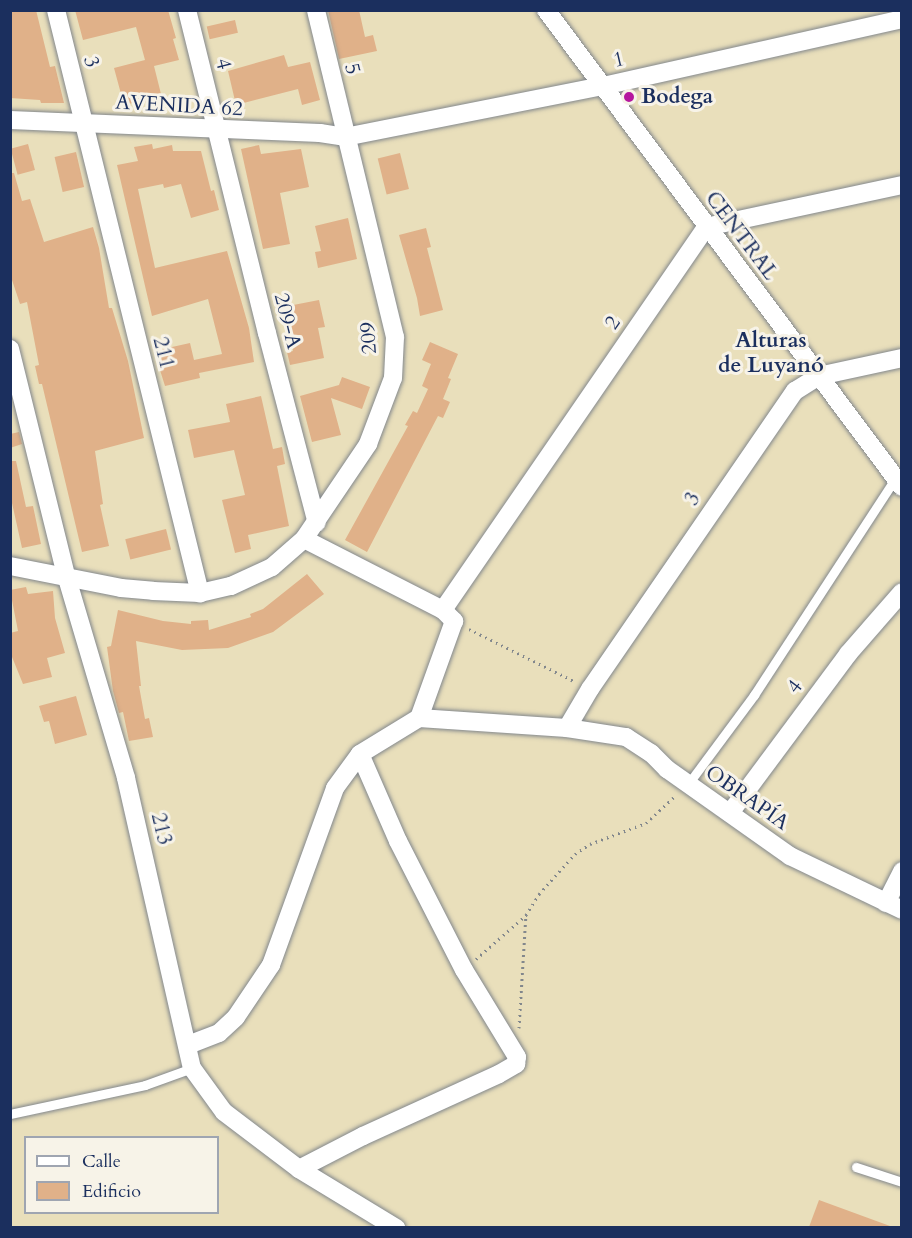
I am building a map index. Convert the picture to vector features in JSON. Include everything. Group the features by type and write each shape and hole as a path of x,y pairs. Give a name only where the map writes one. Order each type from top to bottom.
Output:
{"street":[{"name":"3","path":"56,10 83,124"},
{"name":"4","path":"187,10 216,129"},
{"name":"5","path":"316,10 345,137"},
{"name":"CENTRAL","path":"546,10 898,483"},
{"name":"1","path":"345,137 603,86 902,19"},
{"name":"AVENIDA 62","path":"10,120 320,133 345,137"},
{"name":"211","path":"83,124 200,593"},
{"name":"209-A","path":"216,129 317,522"},
{"name":"209","path":"10,566 66,575 121,588 200,593 231,586 272,567 304,539 368,444 393,378 396,337 345,137"},
{"path":"706,227 902,185"},
{"name":"2","path":"419,718 449,615 706,227"},
{"name":"213","path":"10,349 66,575 126,778 192,1068 224,1112 299,1168 396,1227"},
{"name":"3","path":"567,728 590,689 795,391 819,376 902,358"},
{"path":"304,539 449,615"},
{"name":"4","path":"730,813 848,654 902,592"},
{"path":"188,1045 219,1033 236,1017 271,965 335,788 360,754 419,718"},
{"name":"OBRAPÍA","path":"419,718 567,728 626,737 651,753 667,769 790,856 894,907"},
{"path":"299,1168 499,1074 516,1064 518,1057 464,970 398,841 360,754"},
{"path":"894,907 902,871"}],"lane":[{"path":"688,784 754,695 898,483"},
{"path":"10,1114 145,1085 192,1068"},
{"path":"856,1167 902,1182"}],"path":[{"path":"449,615 590,689"},
{"path":"464,970 526,915 539,894 576,854 590,844 646,824 688,784"},
{"path":"518,1057 526,915"}],"building":[{"path":"10,10 36,10 50,67 55,66 64,103 41,103 40,100 10,98"},
{"path":"75,10 168,10 179,60 154,66 163,102 147,106 145,100 124,105 114,68 145,60 136,27 83,40"},
{"path":"328,10 359,10 365,37 373,35 377,51 339,59"},
{"path":"235,20 238,33 210,39 207,27"},
{"path":"284,55 288,67 310,62 320,100 302,105 298,89 236,105 228,71"},
{"path":"28,144 35,170 18,175 11,149"},
{"path":"152,144 153,149 172,145 173,151 201,151 211,191 214,190 219,210 191,218 181,184 164,188 163,184 138,189 155,268 227,251 249,328 254,362 199,373 200,378 165,386 154,351 190,343 194,360 222,354 208,299 152,316 117,165 138,161 134,147"},
{"path":"259,145 261,154 301,149 309,187 280,193 290,244 263,249 241,149"},
{"path":"76,152 84,187 63,192 55,157"},
{"path":"400,153 409,189 387,194 378,159"},
{"path":"10,173 14,173 22,201 30,199 44,242 93,227 99,248 109,308 112,308 128,361 144,438 95,451 103,504 100,505 109,546 82,552 42,384 39,384 35,366 39,365 27,302 20,304 10,274"},
{"path":"348,218 357,259 318,268 315,252 321,251 315,226"},
{"path":"426,228 431,247 427,248 443,310 420,316 399,235"},
{"path":"319,300 325,327 318,328 324,358 290,365 287,352 293,351 283,307"},
{"path":"430,342 458,354 448,378 451,379 443,399 450,402 443,418 438,416 367,552 345,540 408,426 405,425 413,411 417,413 428,389 422,386 431,364 422,360"},
{"path":"342,377 370,387 362,409 331,398 341,435 312,442 300,396 339,385"},
{"path":"261,396 273,449 282,447 285,464 277,466 289,526 248,535 251,549 235,553 222,500 245,495 234,450 194,458 188,430 230,422 226,404"},
{"path":"19,432 22,444 10,448 10,434"},
{"path":"10,461 16,461 26,507 33,506 41,544 22,548 10,494"},
{"path":"166,529 171,549 130,560 125,539"},
{"path":"307,574 324,594 273,632 228,648 182,650 136,641 141,686 139,686 145,719 149,718 153,737 129,741 123,712 119,713 113,691 107,647 111,646 118,610 163,621 191,624 191,621 208,620 209,630 251,617 250,614 263,609"},
{"path":"26,587 28,594 53,591 55,618 65,653 47,658 52,677 23,684 10,652 10,633 18,631 10,590"},
{"path":"76,696 87,735 55,744 49,721 44,722 39,706"},
{"path":"819,1200 890,1226 890,1227 809,1227"}],"place":[{"name":"Bodega","path":"629,97"}],"district":[{"name":"Alturas de Luyanó","path":"771,352"}]}
